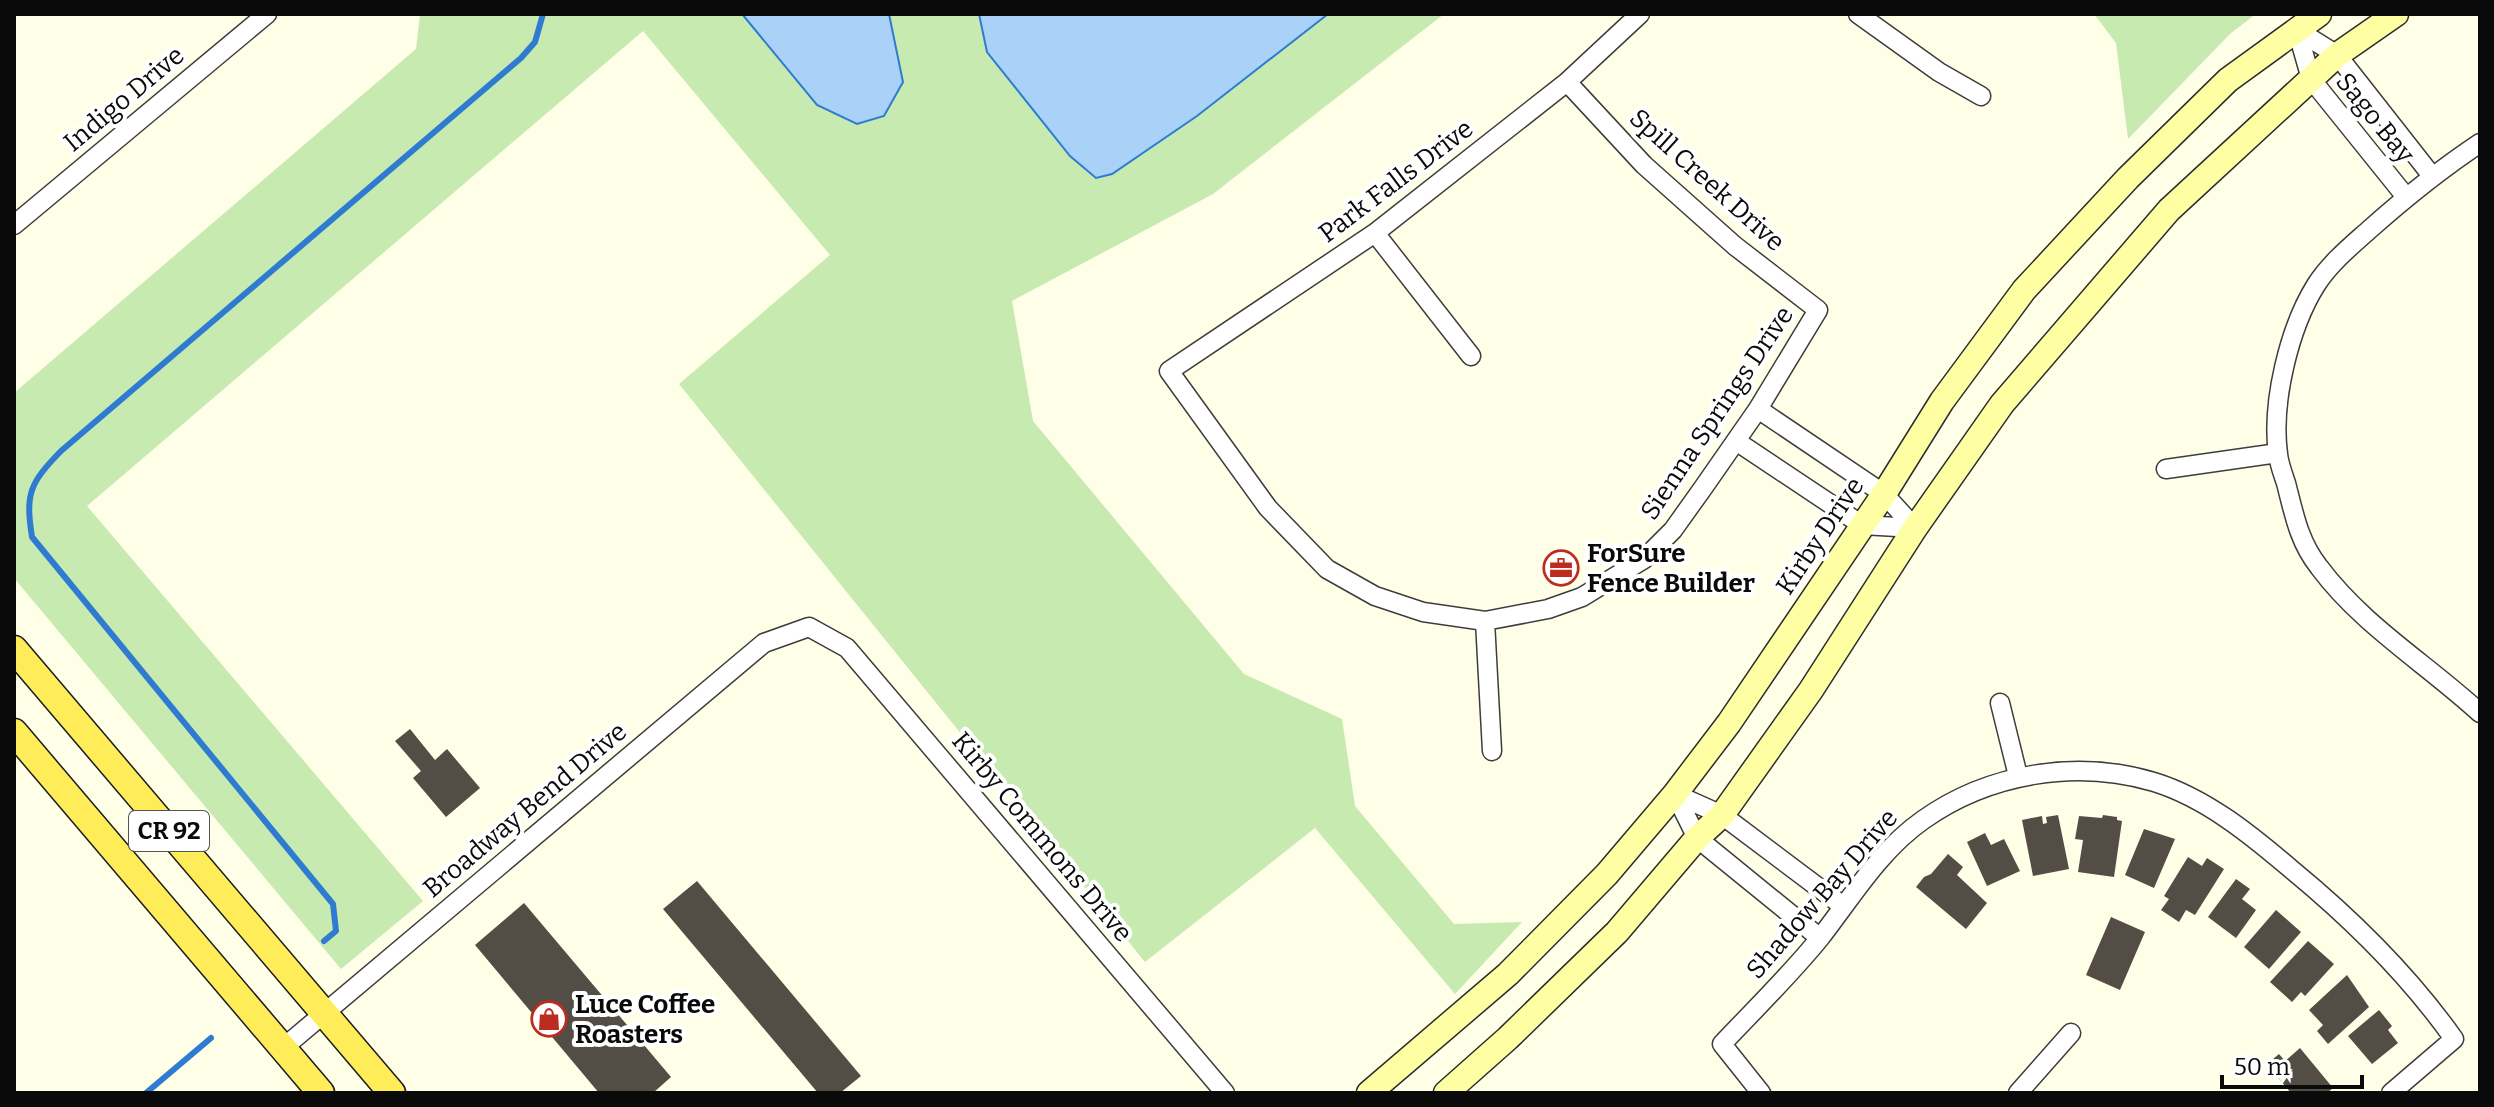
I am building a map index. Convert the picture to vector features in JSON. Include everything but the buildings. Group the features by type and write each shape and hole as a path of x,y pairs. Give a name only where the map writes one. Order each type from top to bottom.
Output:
{"main road":[{"name":"Kirby Drive","path":"1369,1093 1508,974 1607,874 1675,794 1729,723 1884,494 1942,401 2024,290 2128,178 2228,80 2319,14"},
{"path":"1446,1093 1508,1038 1617,932 1697,838 1722,815 1811,690 1915,528 2002,404 2169,210 2337,55 2396,14"},
{"name":"CR 92","path":"14,649 392,1093"},
{"name":"CR 92","path":"14,732 321,1093"}],"street":[{"name":"Indigo Drive","path":"14,225 267,14"},
{"name":"Park Falls Drive","path":"1169,371 1375,233 1567,82 1640,14"},
{"path":"1858,14 1939,72 1981,96"},
{"name":"Sago Bay","path":"2297,30 2337,55 2432,176"},
{"name":"Sago Bay","path":"2297,30 2311,79 2406,197"},
{"name":"Spill Creek Drive","path":"1567,82 1644,165 1735,246 1818,310"},
{"path":"2480,143 2406,197 2344,252 2317,283 2297,319 2286,356 2279,397 2278,453 2300,538 2318,567 2359,613 2480,713"},
{"path":"1375,233 1471,356"},
{"name":"Sienna Springs Drive","path":"1169,371 1268,508 1327,569 1375,596 1423,612 1485,621 1548,609 1582,597 1644,559 1673,530 1736,441 1818,310"},
{"path":"1758,409 1884,494 1915,528"},
{"path":"1736,441 1862,525 1915,528"},
{"path":"2166,469 2278,453"},
{"path":"1485,621 1492,751"},
{"name":"Broadway Bend Drive","path":"283,1048 764,643 809,627"},
{"name":"Kirby Commons Drive","path":"809,627 847,648 1225,1093"},
{"path":"2000,703 2018,776"},
{"name":"Shadow Bay Drive","path":"1761,1093 1722,1044 1820,938 1885,855 1925,819 1964,796 2018,776 2071,771 2112,774 2154,782 2195,800 2275,856 2373,941 2424,996 2454,1039 2391,1093"},
{"path":"1675,794 1722,815 1843,906"},
{"path":"1675,794 1697,838 1820,938"},
{"path":"2018,1093 2071,1033"}],"green space":[{"path":"420,14 1444,14 1213,194 1012,301 1033,421 1244,674 1342,719 1355,806 1454,924 1522,922 1455,994 1315,828 1145,962 679,384 830,255 643,31 87,506 423,901 341,969 14,578 14,393 416,49"},
{"path":"2094,14 2256,14 2231,33 2128,139 2116,43"}],"water":[{"path":"742,14 889,14 903,82 884,116 857,124 817,105"},
{"path":"979,14 1328,14 1197,116 1112,174 1096,178 1070,156 987,52"}],"waterway":[{"path":"324,941 336,931 333,904 32,537 29,510 32,490 42,472 61,451 521,58 535,42 543,14"},
{"path":"146,1093 211,1038"}],"place":[{"name":"ForSure Fence Builder","path":"1561,568"},
{"name":"Luce Coffee Roasters","path":"549,1019"}]}
